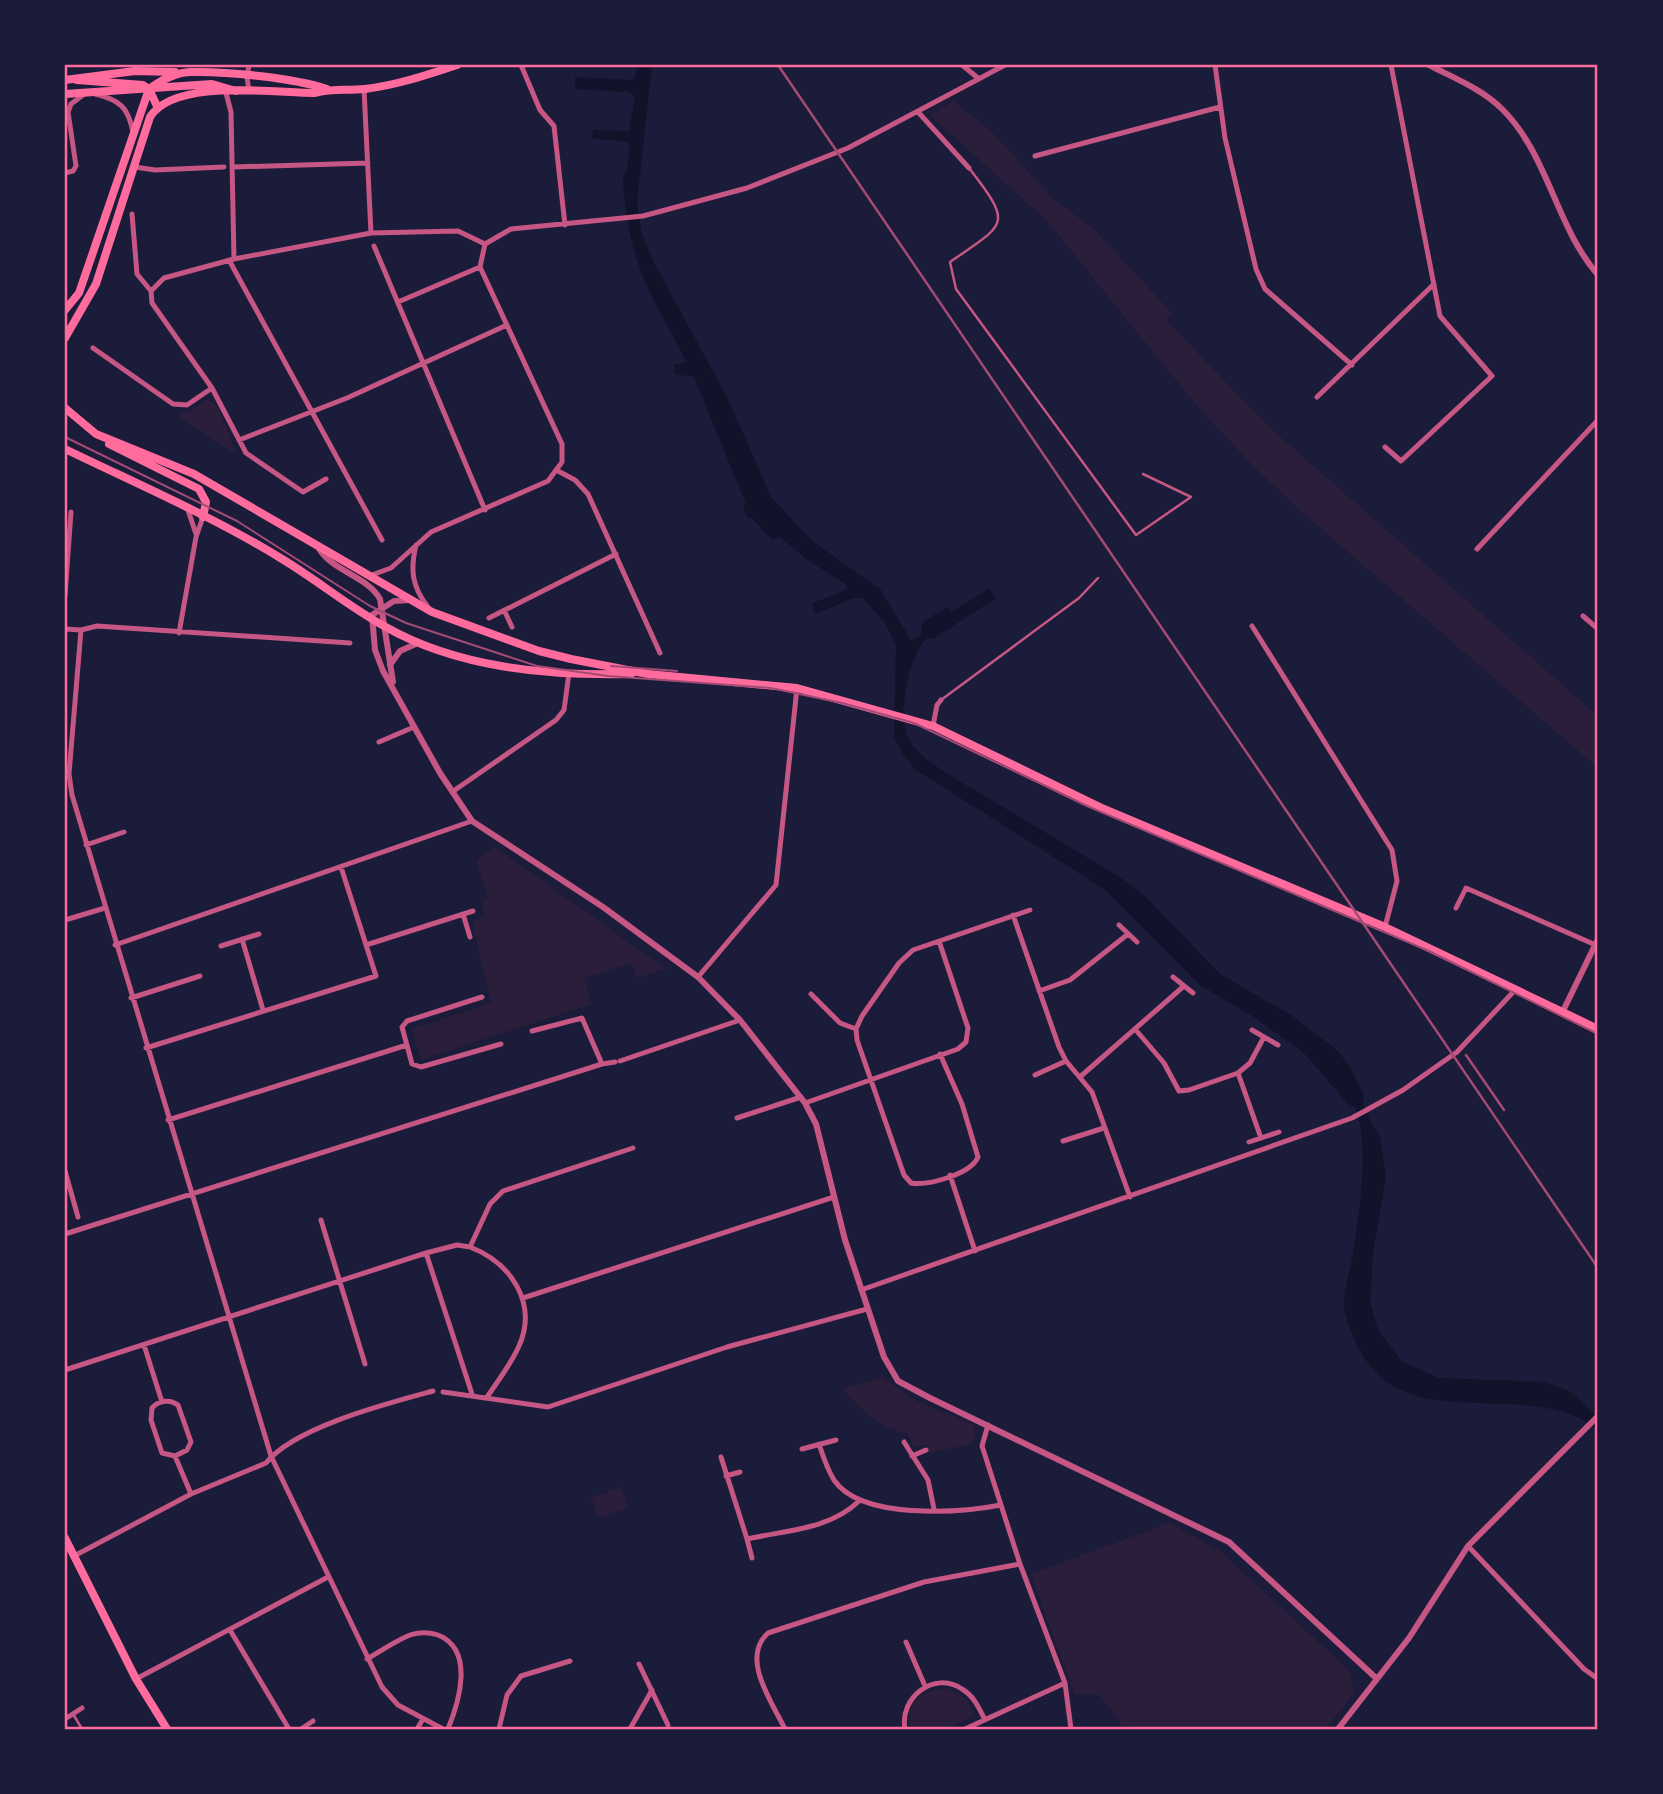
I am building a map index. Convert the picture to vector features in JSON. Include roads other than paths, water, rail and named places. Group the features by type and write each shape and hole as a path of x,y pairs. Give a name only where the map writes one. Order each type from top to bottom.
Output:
{"highway":[{"path":"68,79 135,71 188,72 247,77 327,89 364,89 416,78 457,65"},
{"path":"65,310 79,293 149,89 167,77 188,72"},
{"path":"68,79 134,82 149,89 157,106"},
{"path":"65,94 212,84 236,91"},
{"path":"65,338 96,284 149,117 157,106 192,93 316,93 327,89"},
{"path":"65,408 96,434 126,453 199,489 206,502 203,517"},
{"path":"96,434 194,474 432,612 539,651 648,674"},
{"path":"65,449 282,559 370,618 418,643 481,662 569,673 648,674 797,688 915,719 1104,809 1385,927 1598,1030"},
{"path":"65,1538 136,1679 167,1729"}],"street":[{"path":"249,65 249,91"},
{"path":"521,65 540,110 554,126 565,225"},
{"path":"962,65 978,78"},
{"path":"485,244 511,229 643,216 703,202 822,160 1004,65"},
{"path":"1214,65 1220,107 1256,270 1265,289 1352,365"},
{"path":"1385,447 1401,461 1492,376 1440,316 1391,65"},
{"path":"1429,65 1483,93 1505,112 1535,158 1575,244 1598,275"},
{"path":"364,89 371,233"},
{"path":"65,173 73,171 76,166 68,112 77,97 88,93 115,99 130,116 133,135"},
{"path":"226,93 231,112 233,167 232,260 382,540"},
{"path":"1035,156 1220,107"},
{"path":"918,112 969,168"},
{"path":"233,167 368,163"},
{"path":"135,167 155,170 224,167"},
{"path":"132,214 137,274 151,291"},
{"path":"326,479 303,492 246,453 212,388 162,320 150,298 151,291 164,278 232,260 371,233 458,231 485,244"},
{"path":"369,576 391,568 432,532 548,481 558,471 563,455 562,444 481,267 485,244"},
{"path":"374,246 485,510"},
{"path":"398,302 481,267"},
{"path":"1317,397 1433,284"},
{"path":"239,440 347,398 508,325"},
{"path":"93,348 173,404 187,405 212,388"},
{"path":"100,365 106,358"},
{"path":"1477,549 1598,420"},
{"path":"558,471 575,480 588,494 660,653"},
{"path":"188,510 194,520 196,537"},
{"path":"65,595 71,512"},
{"path":"179,633 196,537 203,517"},
{"path":"416,545 411,564 413,580 432,612"},
{"path":"318,547 325,559 377,594 393,684"},
{"path":"489,618 616,554"},
{"path":"410,600 394,601 370,618 377,655 414,727 472,821 603,907 698,977 740,1020 803,1100 816,1124 834,1198 867,1309 884,1357 898,1381 1229,1542 1376,1678"},
{"path":"504,610 512,627"},
{"path":"1583,616 1598,629"},
{"path":"65,629 81,631 97,626 350,643"},
{"path":"1252,626 1392,850 1397,881 1385,927"},
{"path":"81,631 67,774 114,945 271,1456 367,1659 391,1698 443,1729"},
{"path":"390,664 400,652 418,643"},
{"path":"452,792 556,720 564,710 569,673"},
{"path":"698,977 776,885 797,688"},
{"path":"933,726 937,705 942,700"},
{"path":"379,742 414,727"},
{"path":"114,945 472,821"},
{"path":"86,845 124,832"},
{"path":"146,1048 376,976 341,867"},
{"path":"1456,908 1465,888 1597,944 1563,1011"},
{"path":"65,920 105,908"},
{"path":"940,1054 978,1152 971,1167 923,1184 907,1180 870,1079 856,1029 862,1016 907,954 1030,910"},
{"path":"366,944 473,911"},
{"path":"463,914 470,937"},
{"path":"1013,915 1066,1061 1093,1092 1130,1196"},
{"path":"1119,925 1137,942"},
{"path":"221,946 259,934"},
{"path":"1039,991 1070,980 1128,934"},
{"path":"242,939 263,1010"},
{"path":"737,1118 870,1079 962,1046 969,1034 939,941"},
{"path":"131,998 200,975"},
{"path":"1173,978 1193,993"},
{"path":"1081,1076 1184,986"},
{"path":"861,1290 1374,1108 1457,1052 1516,989"},
{"path":"811,995 840,1023 856,1029"},
{"path":"482,997 407,1021 402,1027 412,1064 421,1068 501,1044"},
{"path":"532,1031 582,1018 602,1064"},
{"path":"65,1234 740,1020"},
{"path":"1135,1029 1164,1063 1179,1091 1238,1073 1250,1063 1264,1037"},
{"path":"1252,1030 1278,1045"},
{"path":"168,1120 407,1045"},
{"path":"1035,1074 1066,1061"},
{"path":"1238,1073 1261,1138"},
{"path":"1063,1141 1104,1128"},
{"path":"1249,1142 1279,1132"},
{"path":"470,1247 489,1204 503,1191 633,1148"},
{"path":"65,1171 78,1217"},
{"path":"950,1175 975,1251"},
{"path":"523,1298 834,1198"},
{"path":"321,1220 365,1364"},
{"path":"65,1370 426,1252 457,1245 486,1254 506,1270 523,1298 525,1325 519,1348 487,1397"},
{"path":"426,1252 472,1394"},
{"path":"443,1392 472,1394 526,1406 559,1405 727,1347 867,1309"},
{"path":"144,1345 162,1402"},
{"path":"74,1556 191,1494 266,1462 271,1456 331,1424 433,1391"},
{"path":"172,1401 178,1405 191,1442 187,1450 174,1456 162,1453 151,1420 152,1408 162,1402 172,1401"},
{"path":"1338,1729 1409,1638 1468,1546 1598,1416"},
{"path":"988,1425 982,1446 1020,1564 1065,1683 1071,1729"},
{"path":"802,1449 836,1440"},
{"path":"904,1442 928,1480 934,1509"},
{"path":"819,1444 835,1482 859,1500 890,1508 962,1512 1001,1505"},
{"path":"912,1456 926,1450"},
{"path":"174,1456 191,1494"},
{"path":"721,1457 752,1558"},
{"path":"726,1476 740,1472"},
{"path":"747,1539 826,1523 844,1515 859,1500"},
{"path":"1468,1546 1584,1669 1598,1679"},
{"path":"785,1729 756,1664 758,1645 768,1633 924,1582 1020,1564"},
{"path":"136,1679 328,1577"},
{"path":"230,1630 289,1729"},
{"path":"367,1659 411,1635 432,1633 448,1642 458,1655 461,1671 448,1729"},
{"path":"906,1643 925,1686"},
{"path":"499,1729 511,1686 521,1676 570,1661"},
{"path":"639,1664 668,1725"},
{"path":"965,1729 1065,1683"},
{"path":"905,1729 905,1709 925,1686 945,1684 963,1689 973,1698 985,1720"},
{"path":"630,1729 652,1690"},
{"path":"65,1718 82,1708"},
{"path":"417,1729 423,1719"},
{"path":"301,1729 313,1721"}],"lane":[{"path":"969,168 995,202 999,222 995,231 950,262 956,289 1136,535 1191,497 1143,474"},
{"path":"942,700 1079,598 1098,578"},
{"path":"73,1714 82,1729"}],"tram line":[{"path":"65,437 237,521 370,606 406,623 537,666 608,676 771,688 842,703 914,723 1087,806 1429,951 1598,1034"},
{"path":"611,666 677,671"}],"railway":[{"path":"778,65 1598,1268"},
{"path":"1466,1055 1504,1110"}]}
